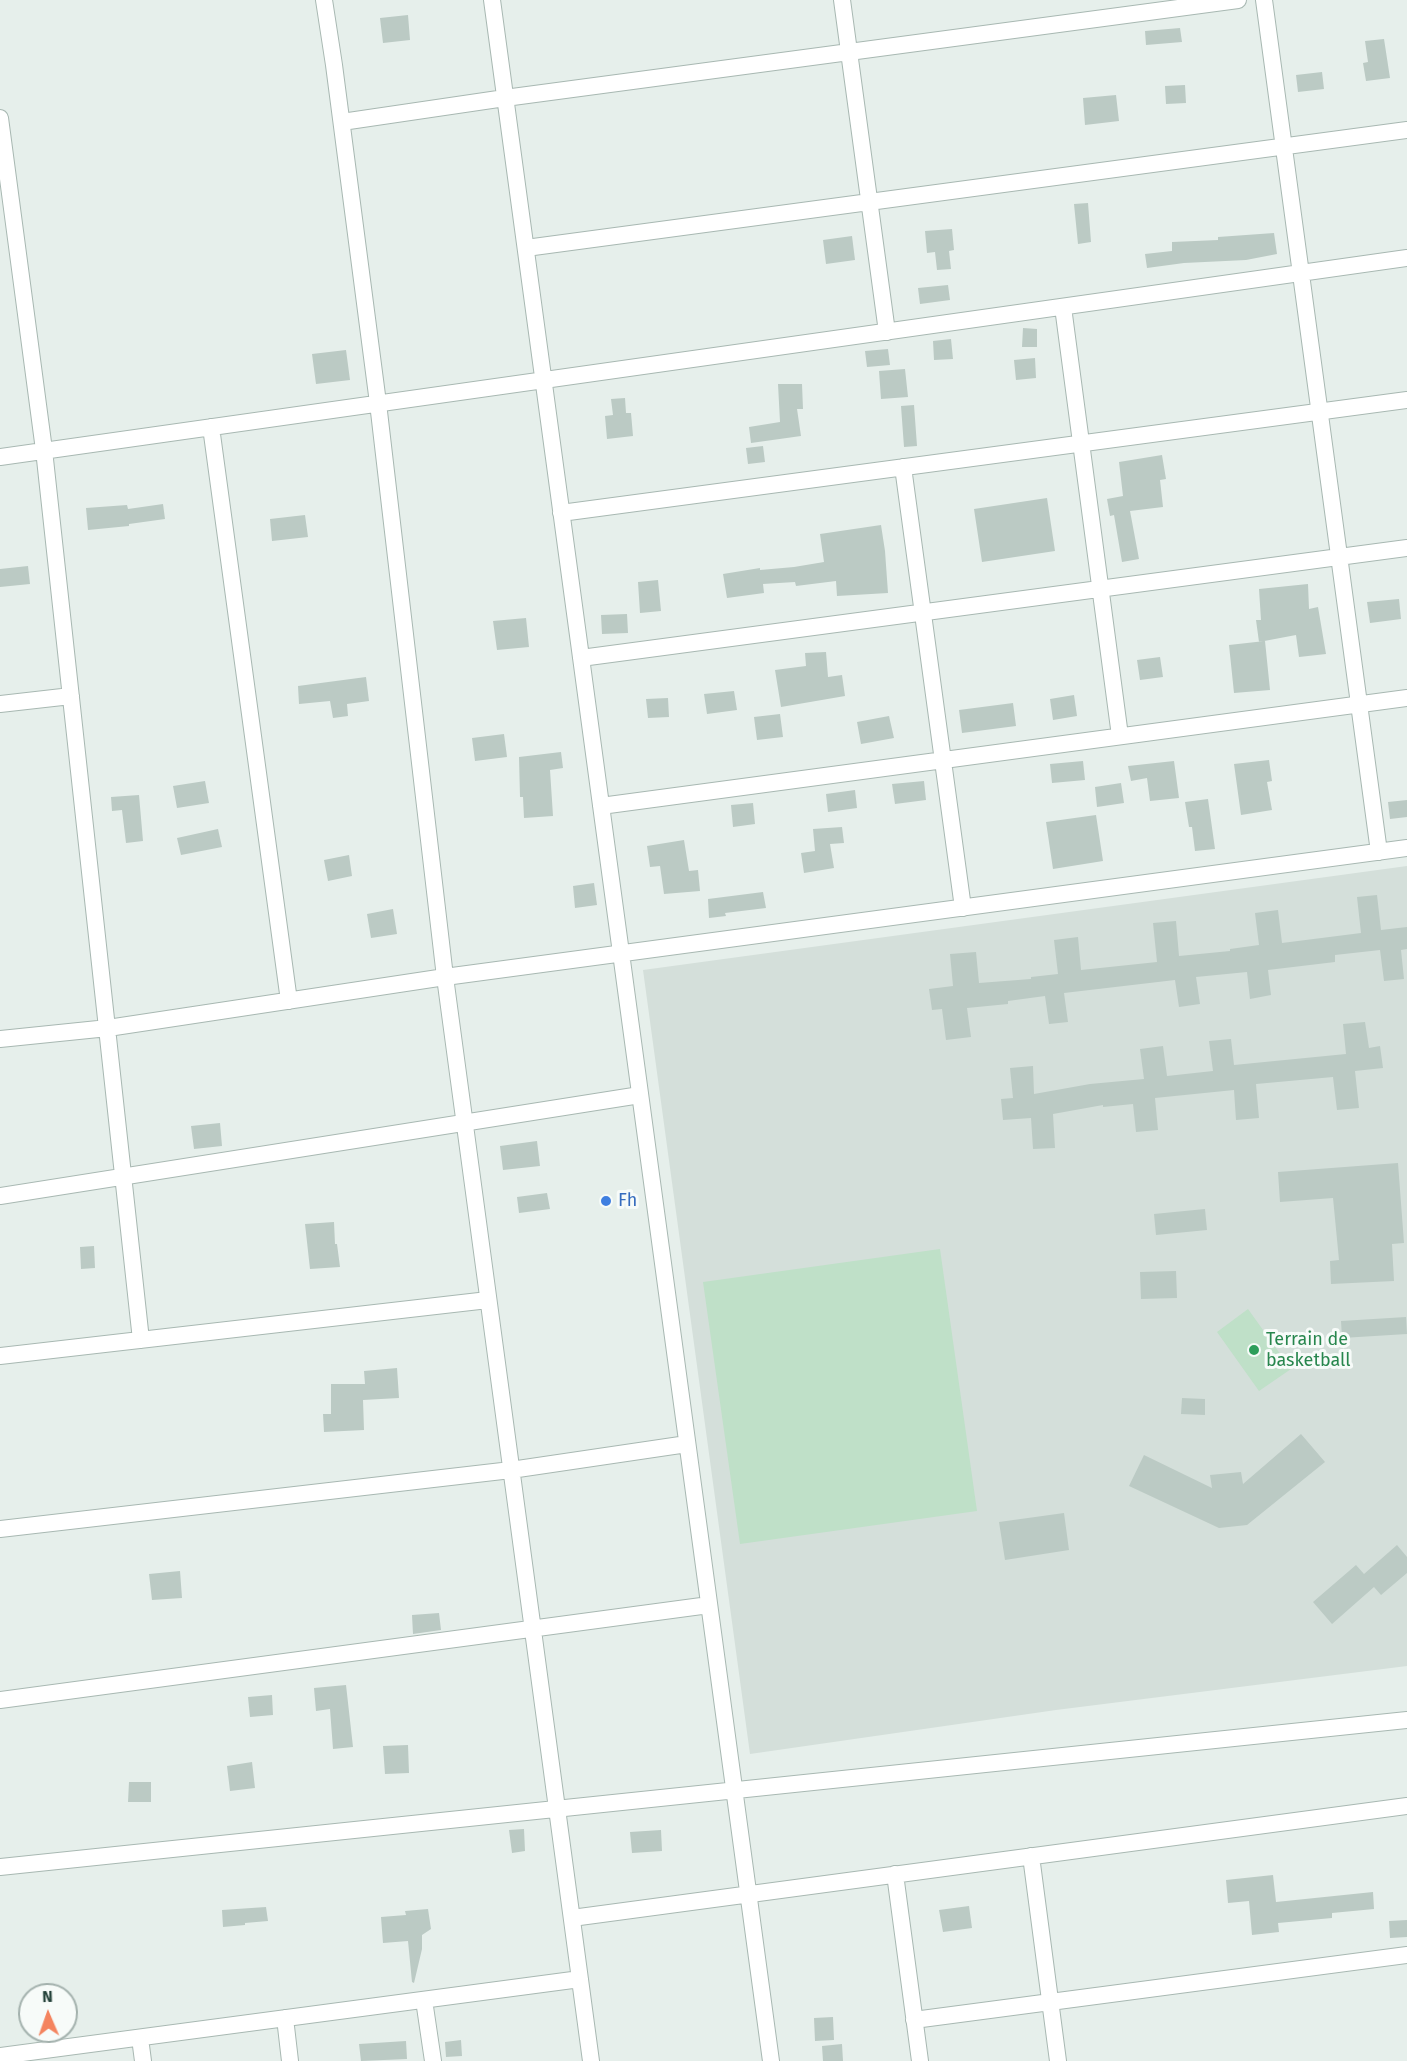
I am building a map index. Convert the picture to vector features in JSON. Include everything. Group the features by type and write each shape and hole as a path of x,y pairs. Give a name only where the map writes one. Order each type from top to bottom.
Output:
{"street":[{"path":"324,0 378,403 445,977 591,2061"},
{"path":"492,0 771,2061"},
{"path":"842,0 887,332"},
{"path":"342,122 1238,0"},
{"path":"1264,0 1379,852"},
{"path":"0,118 44,450 141,1340"},
{"path":"526,248 1407,130"},
{"path":"0,457 1407,258"},
{"path":"1063,307 1120,736"},
{"path":"561,513 1407,400"},
{"path":"211,427 289,1001"},
{"path":"903,467 963,908"},
{"path":"581,658 1407,548"},
{"path":"0,704 71,696"},
{"path":"601,806 1407,698"},
{"path":"0,1040 108,1028 445,977 1407,848"},
{"path":"0,1196 640,1095"},
{"path":"0,1356 488,1300"},
{"path":"0,1529 511,1470 687,1444"},
{"path":"0,1700 709,1605"},
{"path":"0,1867 1407,1720"},
{"path":"572,1918 1407,1806"},
{"path":"1030,1856 1058,2061"},
{"path":"895,1874 920,2061"},
{"path":"914,2020 1407,1955"},
{"path":"0,2056 580,1979"},
{"path":"424,2000 433,2061"},
{"path":"285,2018 290,2061"},
{"path":"140,2038 143,2061"}],"shaded area":[{"path":"1407,866 1407,1666 1056,1710 750,1754 643,970"}],"green space":[{"path":"940,1249 977,1511 740,1544 703,1282"},
{"name":"Terrain de basketball","path":"1248,1309 1291,1369 1259,1391 1217,1332"}],"building":[{"path":"408,15 410,40 383,43 380,18"},
{"path":"1180,28 1182,42 1146,45 1145,31"},
{"path":"1384,39 1390,78 1366,81 1363,63 1368,62 1365,41"},
{"path":"1322,72 1324,89 1298,92 1296,75"},
{"path":"1185,85 1186,103 1166,104 1165,86"},
{"path":"1116,95 1119,121 1085,125 1083,98"},
{"path":"1088,203 1091,242 1078,244 1074,204"},
{"path":"952,229 954,250 949,251 951,269 937,270 935,252 927,253 925,231"},
{"path":"1274,233 1277,254 1246,260 1184,263 1147,268 1145,254 1172,251 1172,242 1218,240 1218,237"},
{"path":"852,236 855,260 826,264 823,240"},
{"path":"948,285 950,300 920,304 918,288"},
{"path":"1023,328 1037,329 1037,347 1022,347"},
{"path":"951,339 953,359 934,360 933,341"},
{"path":"888,349 890,365 867,367 865,351"},
{"path":"346,350 350,380 316,384 312,354"},
{"path":"1035,358 1036,378 1016,380 1014,360"},
{"path":"905,369 908,397 881,399 879,371"},
{"path":"778,384 802,384 803,409 797,409 801,436 751,443 749,427 780,422"},
{"path":"625,398 626,413 631,413 633,436 607,439 605,416 613,415 611,399"},
{"path":"914,405 917,446 904,447 901,406"},
{"path":"763,446 765,462 748,464 746,448"},
{"path":"1162,455 1166,479 1160,480 1163,507 1130,511 1139,559 1122,562 1114,515 1110,516 1107,499 1123,496 1119,462"},
{"path":"1047,498 1055,551 982,562 974,509"},
{"path":"163,504 165,519 129,524 129,526 88,530 86,508 127,505 128,509"},
{"path":"305,515 308,537 272,541 270,519"},
{"path":"881,525 888,593 837,596 836,581 796,586 795,582 763,584 764,593 727,598 723,574 824,562 820,534"},
{"path":"28,566 30,584 0,587 0,569"},
{"path":"658,580 661,611 640,613 638,582"},
{"path":"1308,584 1309,609 1318,607 1326,654 1299,657 1296,635 1259,642 1256,620 1261,620 1259,589"},
{"path":"1399,599 1401,619 1370,623 1367,602"},
{"path":"627,614 628,633 602,634 601,615"},
{"path":"526,618 529,647 497,650 493,621"},
{"path":"1265,641 1270,690 1234,693 1229,645"},
{"path":"826,652 828,677 842,675 845,696 781,707 775,670 806,666 805,653"},
{"path":"1160,657 1163,677 1140,680 1137,660"},
{"path":"366,677 369,701 347,704 348,716 333,718 330,701 299,704 298,686"},
{"path":"734,691 737,710 707,714 704,694"},
{"path":"1074,695 1077,716 1053,720 1050,699"},
{"path":"668,698 669,717 648,718 646,699"},
{"path":"1013,703 1016,726 962,733 959,710"},
{"path":"780,714 783,737 757,740 754,717"},
{"path":"889,716 894,738 861,744 857,722"},
{"path":"504,734 507,757 475,761 472,738"},
{"path":"561,752 563,768 550,770 553,816 524,818 523,797 520,797 519,757"},
{"path":"1269,760 1272,781 1267,782 1272,810 1241,815 1234,764"},
{"path":"1083,761 1085,780 1052,783 1050,764"},
{"path":"1174,761 1179,798 1150,801 1147,778 1131,781 1128,766"},
{"path":"205,781 209,803 177,808 173,786"},
{"path":"924,781 926,800 895,804 892,784"},
{"path":"1121,783 1124,803 1097,807 1095,787"},
{"path":"855,790 857,808 828,812 826,794"},
{"path":"139,795 143,841 126,843 122,810 112,811 111,797"},
{"path":"1208,799 1215,849 1195,851 1192,827 1189,827 1185,802"},
{"path":"1407,800 1407,817 1390,819 1388,802"},
{"path":"753,803 755,824 733,827 731,805"},
{"path":"1096,815 1103,861 1053,869 1046,822"},
{"path":"842,827 844,843 830,844 834,868 804,873 801,853 815,851 813,829"},
{"path":"218,829 222,847 181,855 177,838"},
{"path":"684,840 689,871 698,870 700,891 664,894 660,866 650,867 647,846"},
{"path":"349,855 352,876 328,881 324,860"},
{"path":"594,883 597,905 575,908 573,886"},
{"path":"763,892 766,908 725,913 726,916 709,918 708,899"},
{"path":"1377,895 1381,930 1407,927 1407,949 1401,950 1404,979 1384,981 1380,950 1335,955 1335,962 1268,970 1271,995 1250,999 1247,972 1196,977 1200,1004 1179,1007 1175,980 1064,993 1068,1022 1049,1024 1045,996 1008,1001 1008,1004 967,1008 971,1037 946,1040 942,1009 932,1010 929,989 953,986 950,954 976,952 979,983 1031,979 1031,977 1058,974 1054,940 1078,937 1081,970 1157,962 1153,923 1176,921 1179,956 1230,951 1230,949 1259,945 1255,913 1278,910 1282,943 1361,933 1357,897"},
{"path":"393,909 397,934 371,938 367,914"},
{"path":"1365,1022 1369,1048 1380,1046 1383,1068 1355,1071 1359,1108 1337,1110 1333,1077 1256,1084 1259,1118 1236,1120 1234,1090 1155,1098 1158,1130 1136,1132 1133,1104 1103,1107 1103,1105 1053,1114 1055,1148 1033,1149 1031,1118 1003,1120 1001,1099 1013,1098 1010,1068 1033,1066 1034,1094 1090,1084 1144,1079 1140,1049 1163,1046 1167,1076 1213,1071 1209,1041 1231,1039 1234,1065 1346,1054 1343,1024"},
{"path":"220,1123 222,1146 194,1149 191,1126"},
{"path":"537,1141 540,1166 503,1170 500,1146"},
{"path":"1398,1163 1404,1243 1392,1244 1394,1281 1331,1284 1330,1261 1339,1260 1333,1198 1280,1202 1278,1172"},
{"path":"547,1193 550,1209 519,1213 517,1197"},
{"path":"1205,1209 1207,1230 1156,1235 1154,1214"},
{"path":"334,1222 335,1244 337,1244 340,1267 310,1269 305,1224"},
{"path":"94,1246 95,1268 81,1269 80,1247"},
{"path":"1176,1271 1177,1298 1141,1299 1140,1272"},
{"path":"1406,1317 1407,1334 1342,1338 1341,1321"},
{"path":"397,1368 399,1398 363,1400 364,1430 324,1432 323,1414 331,1414 331,1384 365,1384 364,1371"},
{"path":"1182,1398 1205,1399 1205,1415 1181,1414"},
{"path":"1301,1434 1325,1462 1247,1525 1219,1528 1129,1486 1144,1455 1212,1488 1210,1475 1241,1472 1243,1484"},
{"path":"1064,1513 1069,1550 1005,1560 999,1522"},
{"path":"1397,1545 1407,1557 1407,1573 1381,1595 1374,1587 1332,1624 1313,1602 1356,1565 1364,1574"},
{"path":"180,1571 182,1598 152,1600 149,1574"},
{"path":"439,1613 441,1630 413,1634 412,1615"},
{"path":"346,1685 353,1747 333,1749 330,1709 316,1711 314,1688"},
{"path":"272,1695 273,1715 250,1717 248,1697"},
{"path":"408,1745 409,1773 385,1774 383,1746"},
{"path":"252,1762 255,1788 230,1791 227,1766"},
{"path":"129,1782 151,1782 151,1802 128,1802"},
{"path":"524,1829 525,1851 512,1853 509,1830"},
{"path":"661,1830 662,1851 632,1853 630,1832"},
{"path":"1273,1875 1276,1902 1373,1892 1374,1909 1332,1913 1332,1918 1278,1923 1279,1932 1252,1935 1249,1901 1228,1903 1226,1880"},
{"path":"969,1906 972,1928 943,1932 939,1910"},
{"path":"266,1907 268,1921 223,1927 222,1910"},
{"path":"428,1909 431,1929 422,1935 422,1949 414,1983 412,1982 408,1941 383,1943 381,1917 406,1915 405,1911"},
{"path":"1407,1920 1407,1937 1390,1938 1389,1921"},
{"path":"833,2017 834,2040 815,2041 814,2018"},
{"path":"461,2040 462,2056 446,2057 445,2042"},
{"path":"406,2041 407,2059 361,2061 359,2044"},
{"path":"842,2044 843,2061 823,2061 822,2046"}],"place":[{"name":"Fh","path":"606,1201"},
{"name":"Terrain de basketball","path":"1254,1350"}]}
